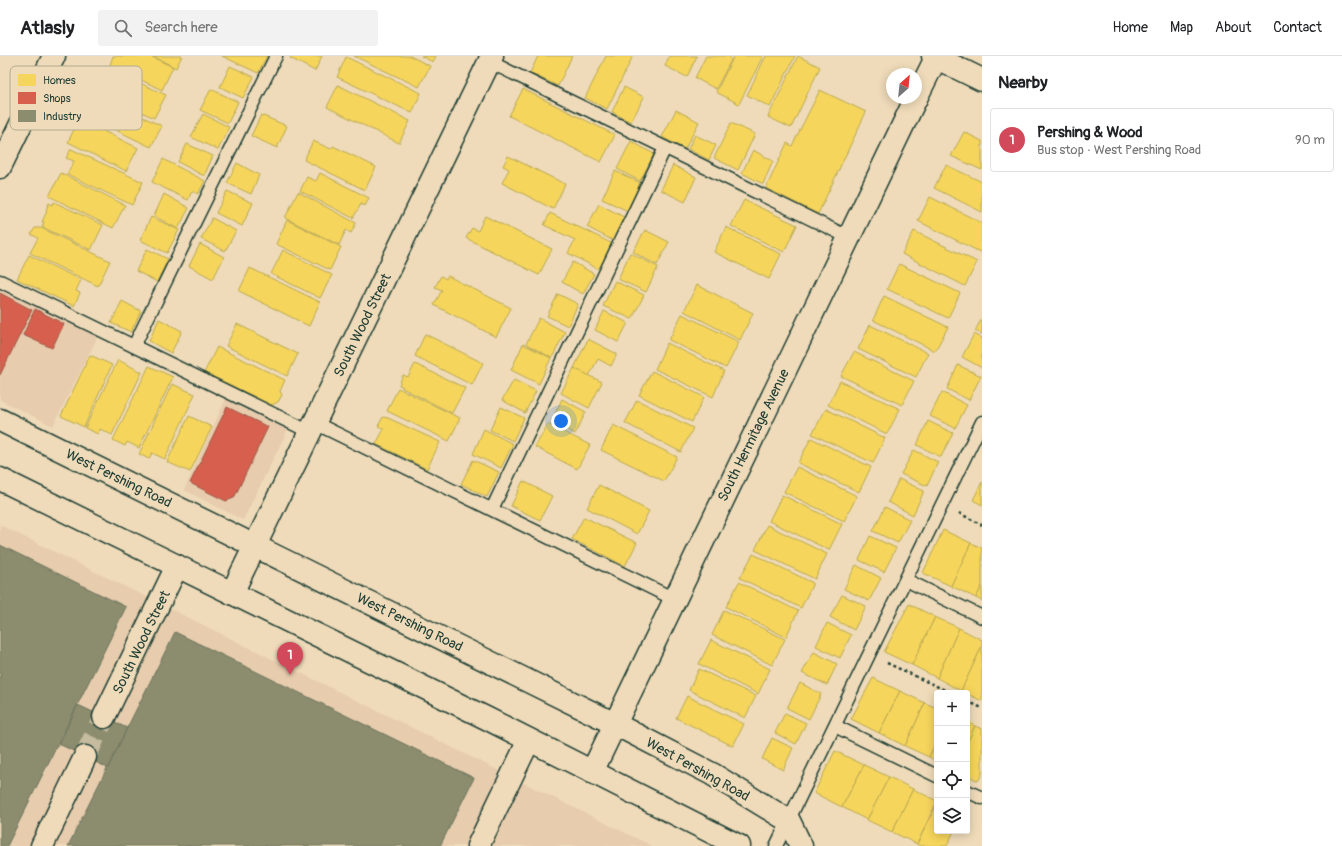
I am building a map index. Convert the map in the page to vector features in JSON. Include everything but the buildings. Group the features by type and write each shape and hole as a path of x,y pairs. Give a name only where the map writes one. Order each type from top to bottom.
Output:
{"street":[{"path":"49,66 54,56"},
{"path":"935,57 982,80"},
{"name":"South Hermitage Avenue","path":"922,85 935,57"},
{"name":"South Wood Street","path":"232,593 491,59"},
{"name":"South Hermitage Avenue","path":"592,772 848,236 913,104"},
{"path":"0,167 18,130"},
{"name":"West Pershing Road","path":"0,420 615,724 712,774 789,821"},
{"path":"0,479 529,740 739,846"},
{"name":"South Wood Street","path":"104,717 177,566"},
{"path":"478,846 529,740"},
{"path":"42,846 85,757"},
{"path":"789,821 801,846"}],"lane":[{"path":"134,346 276,56"},
{"path":"491,59 665,148 848,236"},
{"path":"492,509 665,148"},
{"path":"0,281 134,346 492,509 674,599"},
{"path":"776,846 982,422"},
{"path":"906,580 982,617"},
{"path":"834,726 934,775"},
{"path":"970,792 982,798"}],"path":[{"path":"956,512 982,525"},
{"path":"887,662 945,690"},
{"path":"970,702 982,708"}],"shaded area":[{"path":"0,281 101,330 53,426 0,400"},
{"path":"229,392 291,423 243,520 184,490"},
{"path":"0,525 652,846 0,846"}],"tunnel":[{"path":"85,757 104,717"}],"place":[{"name":"Pershing & Wood","path":"290,675"}]}
